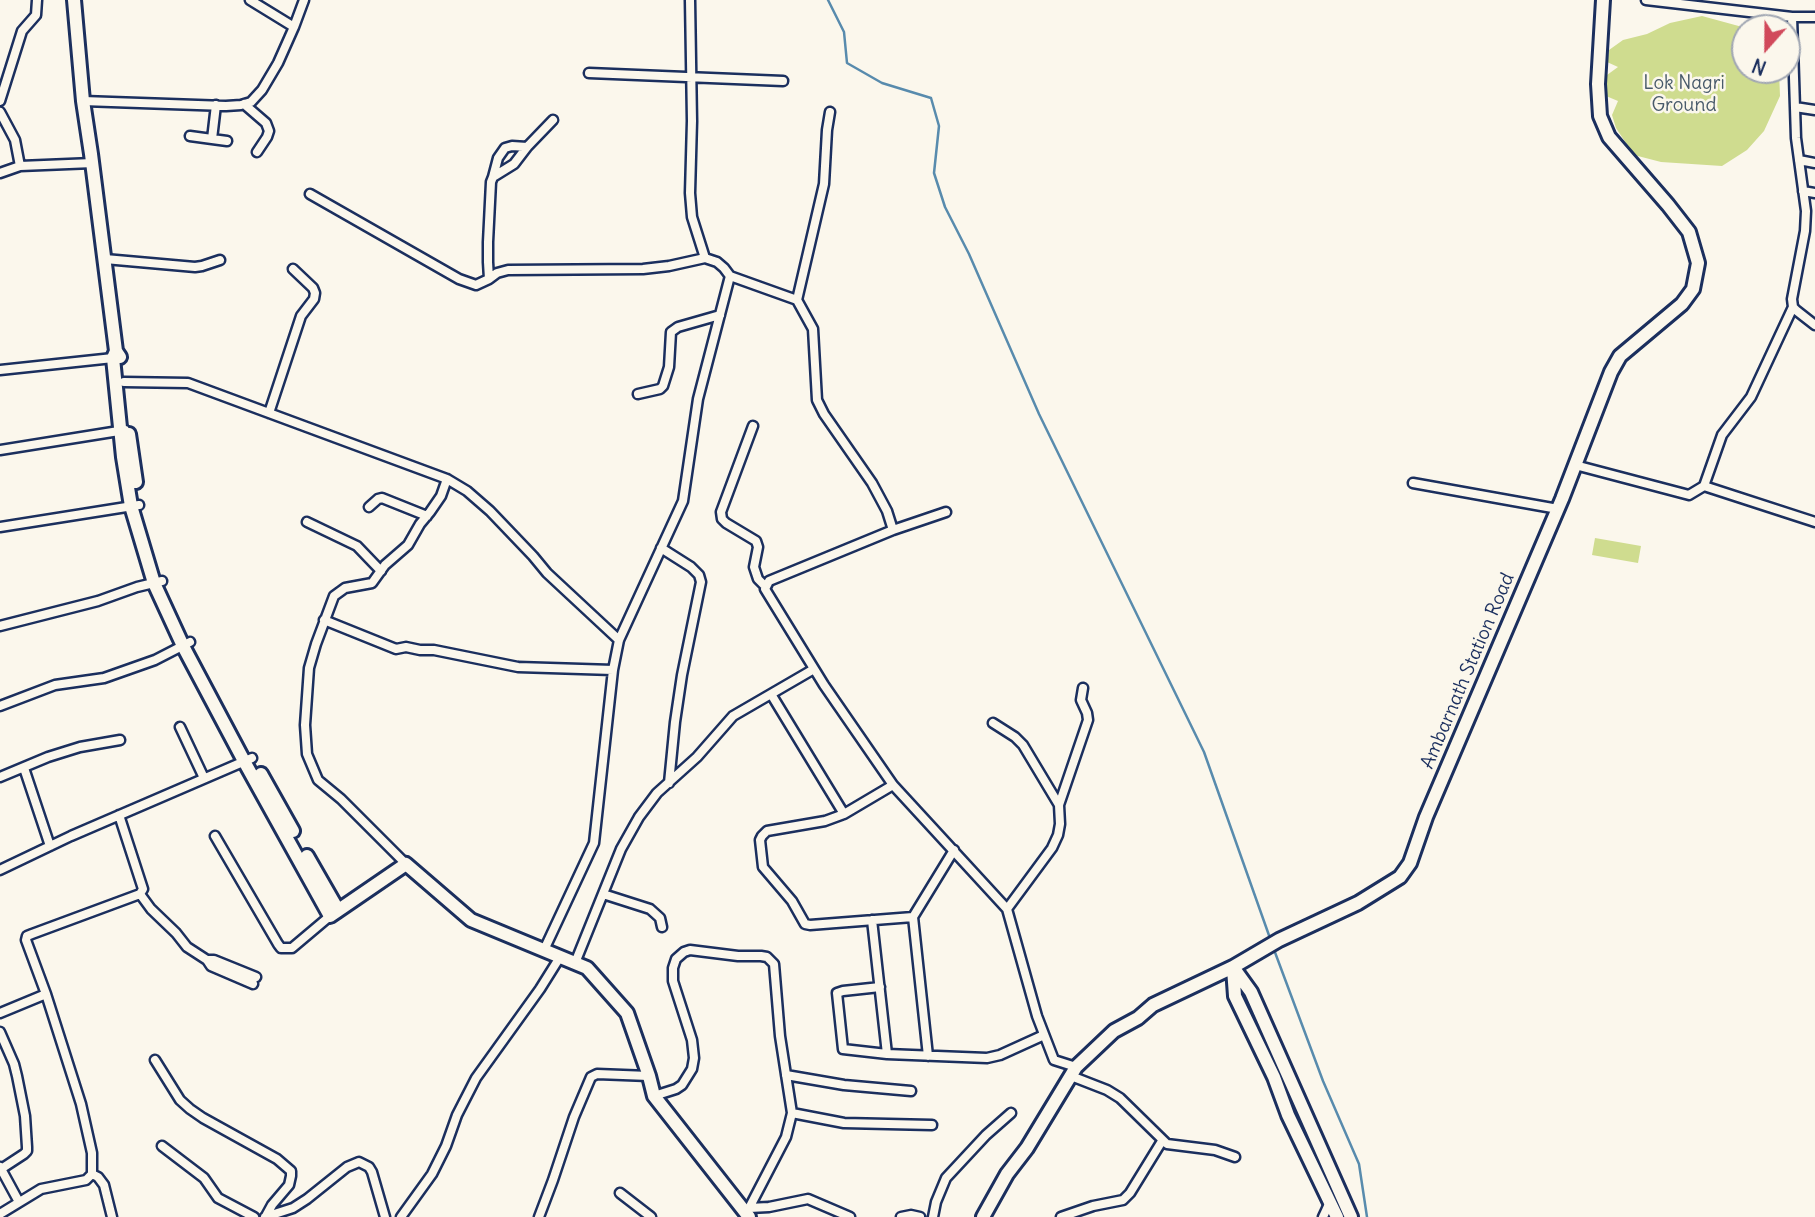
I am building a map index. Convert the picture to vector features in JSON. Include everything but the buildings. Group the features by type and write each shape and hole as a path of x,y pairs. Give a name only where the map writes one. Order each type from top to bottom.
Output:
{"street":[{"path":"0,100 22,32 36,15 37,0"},
{"path":"74,0 83,101 135,506 158,582 186,644 334,913"},
{"path":"250,0 295,27"},
{"path":"83,101 216,105 251,102 262,90 278,63 304,0"},
{"path":"690,0 690,193 692,217 705,258"},
{"name":"Ambarnath Station Road","path":"983,1217 1007,1174 1027,1148 1073,1071 1114,1031 1138,1018 1153,1005 1233,967 1279,940 1358,904 1400,877 1410,863 1426,817 1558,509 1611,372 1620,356 1682,304 1693,289 1698,263 1689,232 1609,138 1600,116 1598,84 1603,0"},
{"path":"1646,0 1766,14"},
{"path":"589,73 783,80"},
{"path":"1575,465 1689,495 1704,486 1722,435 1751,397 1793,307 1806,211 1799,160 1794,84"},
{"path":"244,104 266,123 269,131 257,152"},
{"path":"212,139 216,105"},
{"path":"1795,107 1815,110"},
{"path":"0,112 15,140 20,166"},
{"path":"797,300 824,184 830,112"},
{"path":"493,177 514,164 553,120"},
{"path":"190,136 227,141"},
{"path":"489,279 488,242 493,177 498,158 512,146 527,147"},
{"path":"1799,160 1815,163"},
{"path":"0,173 20,166 93,163"},
{"path":"1803,191 1815,193"},
{"path":"310,194 459,279 476,285 508,270 643,269 705,258 716,262 730,276 797,300 813,329 817,400 872,482 894,530"},
{"path":"105,259 195,267 220,260"},
{"path":"269,413 301,316 314,299 313,288 293,270"},
{"path":"544,950 594,843 613,670 619,640 683,501 698,399 730,276"},
{"path":"1793,307 1815,325"},
{"path":"638,394 660,389 666,382 673,330 720,315"},
{"path":"0,370 115,355 121,358 125,430"},
{"path":"124,382 188,383 447,479 467,491 490,511 547,573 619,640"},
{"path":"753,426 721,512 722,519 757,541 754,567 758,579 765,586 766,593 814,669 893,785 1007,909 1037,1016 1054,1060 1120,1098 1162,1141 1172,1146 1215,1150 1235,1157"},
{"path":"0,450 125,430"},
{"path":"447,479 441,496 408,545 396,554 372,583 345,588 334,596 309,668 305,725 307,754 318,780 341,799 406,864 471,920 587,968 627,1013 654,1096 748,1213"},
{"path":"1413,483 1558,509"},
{"path":"1704,486 1815,522"},
{"path":"369,508 382,498 427,516"},
{"path":"0,527 135,506"},
{"path":"765,586 769,581 894,530 946,512"},
{"path":"307,522 357,546 381,570"},
{"path":"662,548 691,567 699,575 701,582 675,722 669,783"},
{"path":"0,626 99,601 158,582"},
{"path":"324,621 396,649 406,647 435,650 518,667 613,670"},
{"path":"0,706 55,685 104,678 155,660 186,644"},
{"path":"575,963 621,849 639,817 657,793 697,757 733,716 814,669"},
{"path":"1007,909 1052,848 1058,835 1059,804 1088,720 1082,700 1083,688"},
{"path":"771,694 844,814"},
{"path":"993,723 1023,745 1059,804"},
{"path":"180,727 204,779"},
{"path":"0,777 80,747 120,740"},
{"path":"0,870 248,760"},
{"path":"24,768 50,846"},
{"path":"893,785 844,814 825,821 767,831 760,840 763,867 792,901 806,924 913,917"},
{"path":"0,1214 46,1187 86,1180 92,1174 92,1153 81,1104 26,940 27,936 140,894 144,889 119,815"},
{"path":"215,836 281,948 292,948 334,913 406,864"},
{"path":"928,1056 913,917 954,850"},
{"path":"140,894 187,947 207,960 215,960 254,981"},
{"path":"603,894 650,909 660,918 663,927"},
{"path":"872,920 887,1054"},
{"path":"654,1096 682,1085 692,1069 694,1058 692,1040 673,981 676,959 690,950 761,956 771,960 774,964 792,1113 786,1137 748,1213"},
{"path":"401,1217 432,1174 476,1077 561,957"},
{"path":"1233,967 1235,996 1336,1217"},
{"path":"1233,967 1251,992 1351,1217"},
{"path":"880,987 837,993 842,1047 845,1050 987,1058 1044,1035"},
{"path":"0,1013 46,994"},
{"path":"0,1032 14,1064 25,1116 27,1151 0,1168 19,1202"},
{"path":"155,1060 180,1100 190,1109 277,1159 291,1171 289,1185 272,1205 266,1217"},
{"path":"539,1217 591,1077 597,1074 649,1076"},
{"path":"786,1075 844,1085 911,1091"},
{"path":"792,1113 844,1123 932,1125"},
{"path":"933,1217 946,1178 986,1135 1011,1113"},
{"path":"1061,1217 1093,1206 1123,1200 1162,1141"},
{"path":"162,1146 204,1178 218,1198 254,1217"},
{"path":"266,1217 300,1204 347,1167 359,1162 369,1167 372,1172 384,1217"},
{"path":"92,1174 104,1185 112,1217"},
{"path":"620,1193 651,1217"},
{"path":"748,1213 808,1199 850,1217"},
{"path":"1323,1217 1330,1202"},
{"path":"640,1208 642,1217"},
{"path":"901,1217 911,1214 920,1217"}],"green space":[{"name":"Lok Nagri Ground","path":"1702,16 1731,24 1731,84 1780,84 1780,96 1764,131 1747,150 1722,166 1661,162 1634,155 1616,128 1612,115 1618,101 1606,96 1607,75 1618,67 1607,62 1609,50 1623,40 1647,34 1670,23"},
{"path":"1595,538 1641,546 1638,563 1592,555"}],"waterway":[{"path":"828,0 844,32 847,63 882,83 931,98 939,126 934,173 945,207 969,254 1039,414 1204,752 1271,941"},
{"path":"1273,947 1323,1081 1359,1164 1367,1217"}]}
